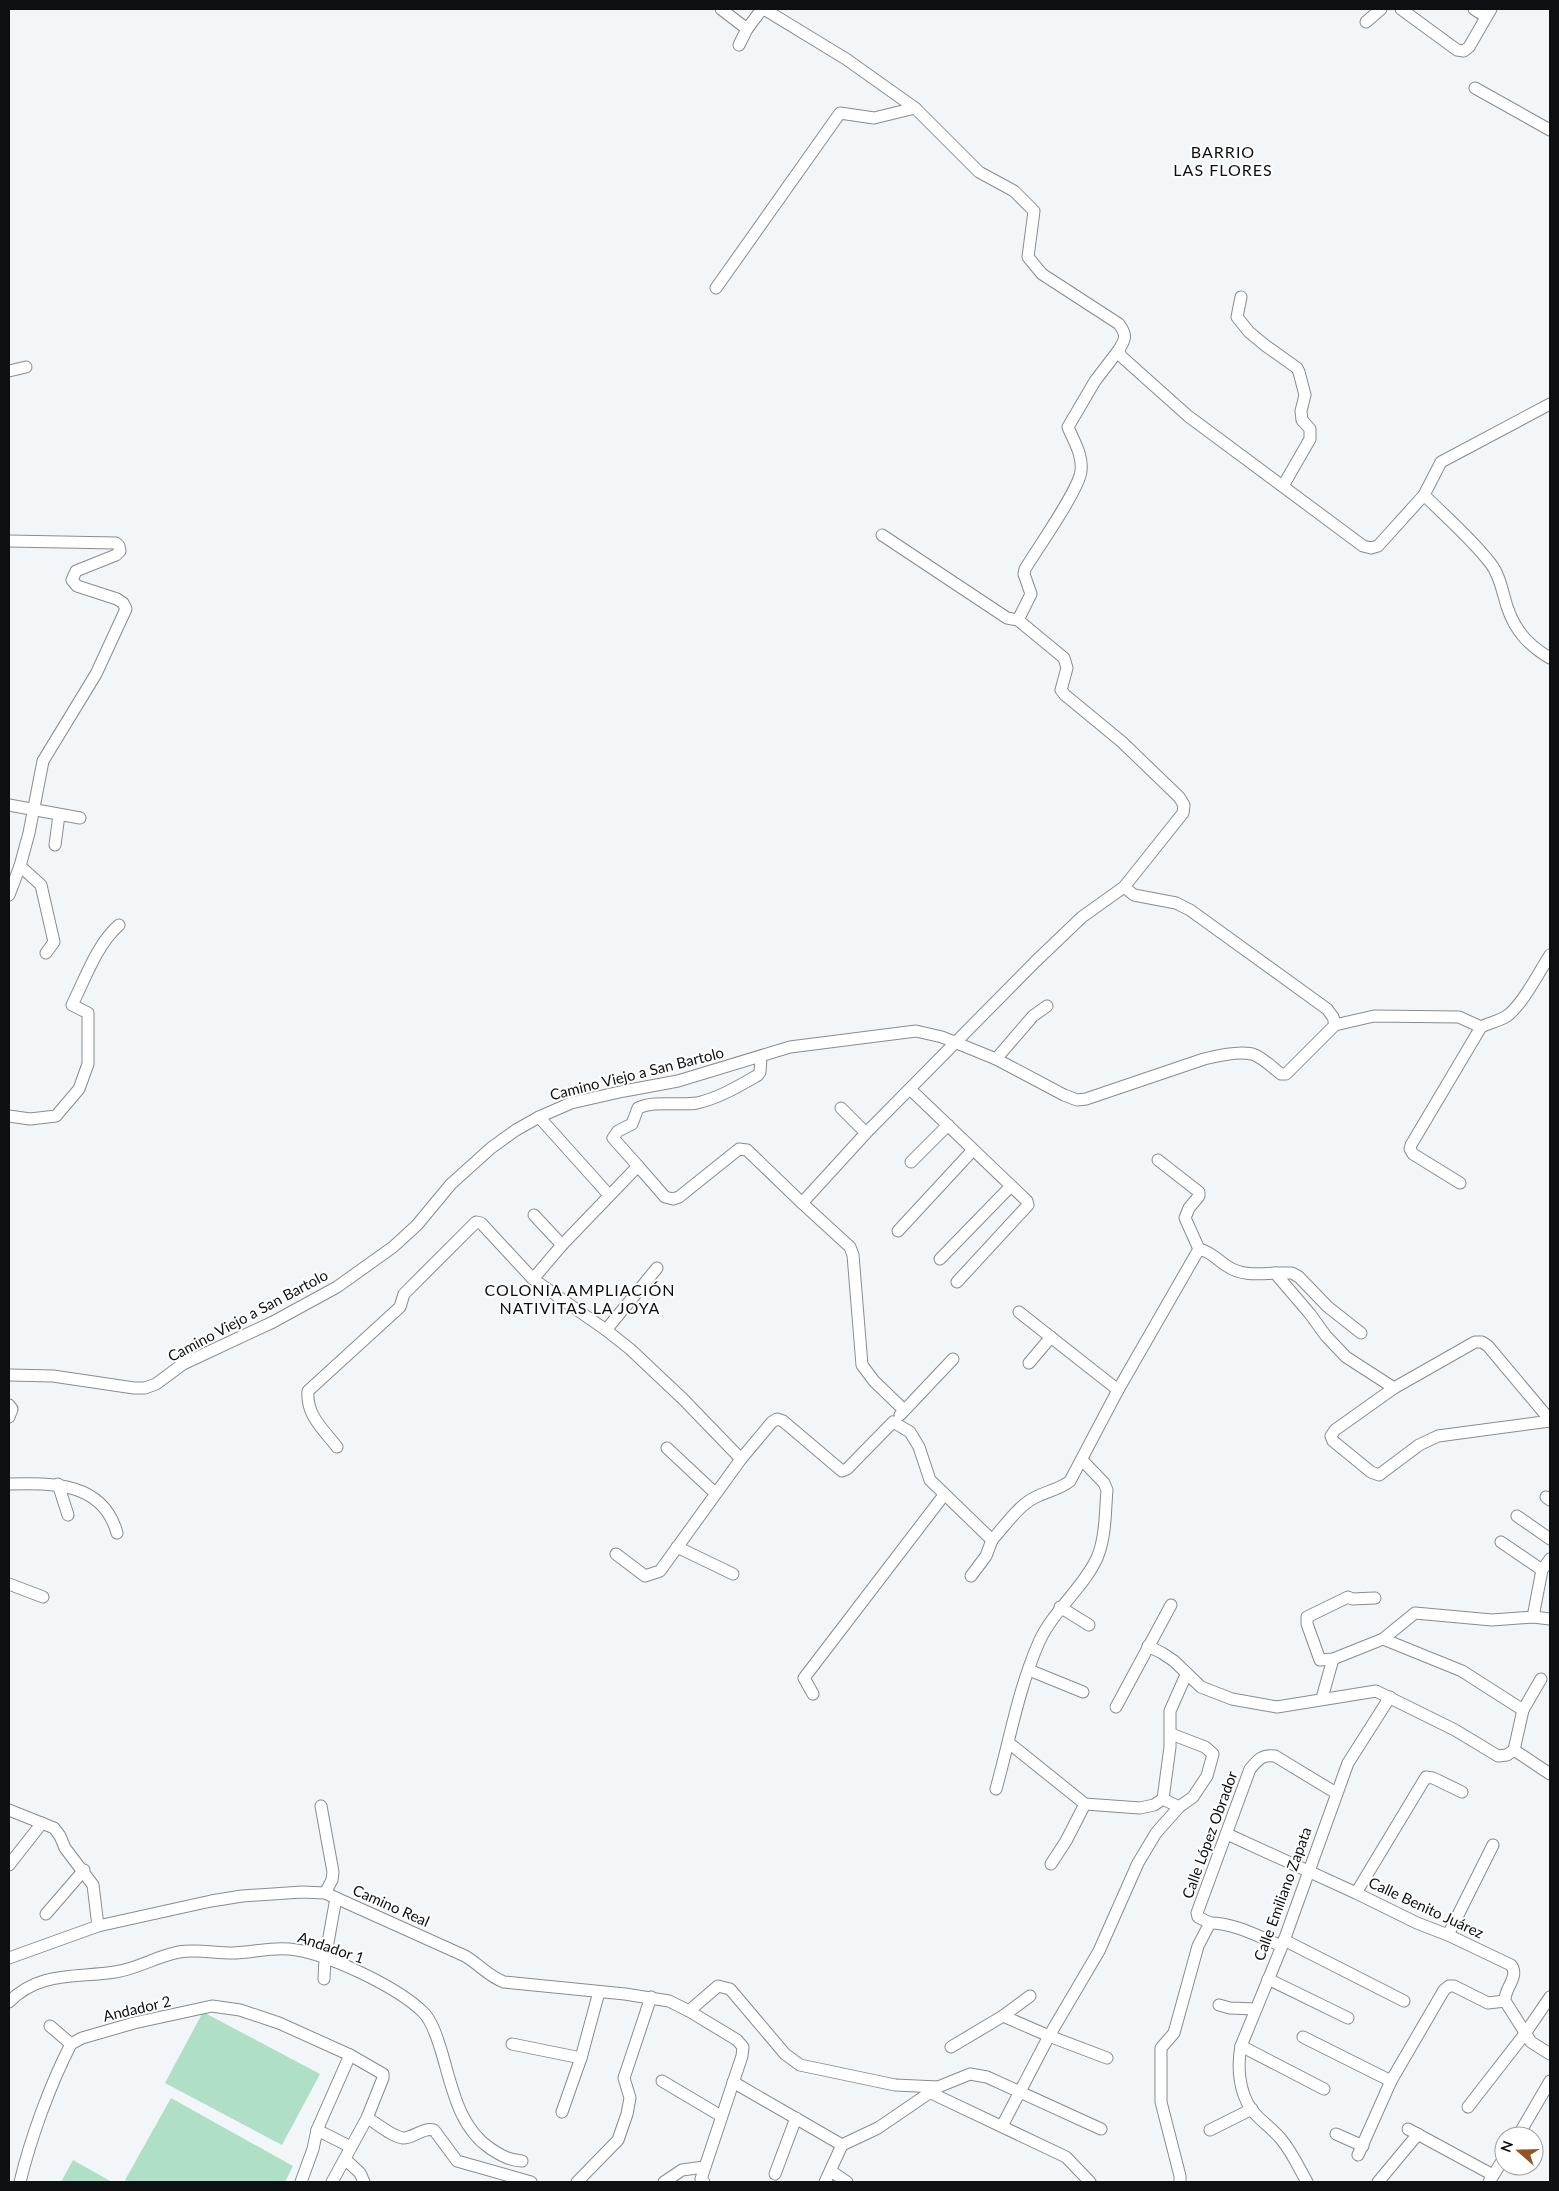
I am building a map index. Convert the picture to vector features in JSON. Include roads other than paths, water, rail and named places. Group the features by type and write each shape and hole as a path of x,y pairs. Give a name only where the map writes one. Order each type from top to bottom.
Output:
{"street":[{"path":"721,9 747,29"},
{"path":"739,45 747,29 763,9 846,59 915,108 979,172 1014,191 1034,211 1028,257 1042,274 1119,324 1126,333 1126,340 1095,380 1068,427 1080,452 1081,472 1072,492 1024,569 1031,594 1018,620"},
{"path":"1366,22 1382,9"},
{"path":"1401,9 1457,50 1464,51 1469,48 1489,13 1474,9"},
{"path":"1475,88 1550,130"},
{"path":"716,288 840,112 874,118 915,108"},
{"path":"1241,297 1238,317 1249,332 1297,368 1305,395 1301,411 1302,420 1310,429 1310,439 1283,486"},
{"path":"1118,351 1128,364 1188,416 1363,546 1371,548 1378,546 1424,495 1441,462 1550,404"},
{"path":"9,371 26,367"},
{"path":"1424,495 1492,565 1500,580 1508,614 1514,625 1524,639 1550,658"},
{"path":"802,1203 866,1133 911,1090 954,1043 1082,917 1124,887 1183,812 1184,805 1179,797 1122,742 1065,695 1061,690 1067,668 1064,658 1018,620 1007,618 882,535"},
{"path":"9,541 116,543 120,550 116,555 81,569 76,572 72,580 77,586 123,602 126,608 96,674 44,757 20,866 9,895"},
{"path":"9,805 80,818"},
{"path":"55,845 59,815"},
{"path":"20,866 41,886 54,942 46,953"},
{"path":"1124,887 1134,895 1176,903 1190,910 1327,1009 1335,1025 1374,1016 1391,1016 1459,1017 1481,1026"},
{"path":"9,1116 30,1119 56,1116 80,1089 88,1064 88,1013 72,1005 104,942 119,925"},
{"path":"1460,1183 1413,1154 1410,1149 1411,1145 1481,1026 1507,1016 1516,1006 1550,955"},
{"path":"996,1059 1033,1016 1046,1006"},
{"name":"Camino Viejo a San Bartolo","path":"9,1375 53,1376 134,1388 145,1388 156,1384 183,1364 273,1322 337,1287 366,1268 417,1225 451,1184 491,1148 516,1130 539,1117 572,1103 678,1081 790,1047 904,1031 928,1032 996,1059 1077,1100 1086,1099 1220,1055 1246,1053 1255,1055 1281,1074 1286,1074 1335,1025"},
{"path":"761,1057 758,1075 717,1097 697,1103 651,1105 638,1108 632,1124 618,1130 613,1138 665,1196 673,1199 679,1197 740,1149 747,1150 850,1247 853,1255 862,1365 870,1376 904,1410"},
{"path":"911,1090 1027,1201 1028,1205 957,1282"},
{"path":"841,1108 866,1133"},
{"path":"539,1117 609,1195"},
{"path":"910,1162 948,1125"},
{"path":"898,1231 973,1150"},
{"path":"1158,1160 1199,1192 1199,1196 1189,1208 1185,1218 1199,1250"},
{"path":"533,1278 638,1166"},
{"path":"940,1259 1011,1186"},
{"path":"534,1215 562,1245"},
{"path":"337,1447 312,1416 307,1402 308,1391 400,1307 404,1294 476,1222 481,1224 533,1278 606,1330 683,1399 741,1459"},
{"path":"1199,1250 1207,1251 1226,1266 1239,1272 1259,1274 1292,1273 1299,1277 1328,1307 1362,1334"},
{"path":"971,1576 986,1556 992,1540 1027,1503 1034,1498 1063,1487 1070,1481 1118,1390 1199,1250"},
{"path":"606,1330 657,1268"},
{"path":"1275,1273 1326,1336 1346,1357 1394,1388"},
{"path":"1019,1312 1118,1390"},
{"path":"1029,1363 1051,1337"},
{"path":"1475,1342 1482,1342 1488,1346 1548,1415 1438,1436 1418,1445 1379,1475 1371,1472 1340,1447 1333,1441 1331,1436 1335,1430 1394,1388 1475,1342"},
{"path":"616,1554 645,1576 660,1571 741,1459 772,1422 777,1419 783,1421 842,1471 847,1469 953,1359"},
{"path":"9,1405 12,1410 9,1417"},
{"path":"893,1422 910,1432 924,1459 927,1474 944,1495 992,1540"},
{"path":"667,1448 716,1493"},
{"path":"996,1789 1009,1743 1011,1723 1039,1642 1060,1607 1097,1558 1103,1538 1107,1490 1104,1483 1082,1460"},
{"path":"9,1484 58,1484 90,1496 103,1504 113,1518 117,1533"},
{"path":"58,1484 68,1515"},
{"path":"813,1694 804,1678 944,1495"},
{"path":"1517,1516 1550,1539"},
{"path":"1501,1542 1542,1570"},
{"path":"677,1547 733,1574"},
{"path":"1533,1616 1542,1570 1550,1559"},
{"path":"9,1584 44,1597"},
{"path":"1375,1598 1352,1599 1348,1597 1307,1618 1307,1624 1320,1660 1333,1659 1383,1639 1415,1613 1492,1620 1533,1616 1550,1619"},
{"path":"1116,1707 1171,1605"},
{"path":"1060,1607 1089,1624"},
{"path":"1383,1639 1462,1670 1523,1710"},
{"path":"1148,1646 1162,1653 1200,1687 1212,1693 1250,1703 1277,1707 1322,1698 1376,1691 1455,1730 1498,1756 1507,1755 1514,1750 1523,1710 1541,1679"},
{"path":"1322,1698 1333,1659"},
{"path":"1029,1670 1083,1692"},
{"path":"1163,1799 1171,1734 1170,1710 1186,1675"},
{"name":"Calle Emiliano Zapata","path":"1252,2110 1244,2093 1239,2072 1241,2046 1283,1943 1307,1871 1348,1763 1390,1697"},
{"path":"1002,2126 1049,2036 1100,1951 1138,1863 1156,1833 1179,1807 1193,1797 1208,1776 1213,1754 1205,1747 1171,1734"},
{"path":"1009,1743 1085,1804 1140,1808 1163,1799"},
{"path":"1514,1750 1550,1774"},
{"name":"Calle López Obrador","path":"1210,1923 1198,1917 1197,1913 1250,1769 1261,1757 1275,1756 1336,1793"},
{"path":"1356,1893 1426,1777 1433,1778 1462,1792"},
{"path":"1163,1799 1179,1807"},
{"path":"1051,1864 1066,1841 1085,1804"},
{"path":"321,1806 333,1872 332,1880 325,1893"},
{"path":"9,1810 54,1828 65,1848 94,1885 98,1926"},
{"path":"9,1865 42,1823"},
{"name":"Calle Benito Juárez","path":"1227,1834 1257,1846 1511,1966 1514,1970 1514,1976 1504,1996 1505,2001"},
{"path":"1448,1935 1493,1845"},
{"path":"46,1914 84,1870"},
{"name":"Camino Real","path":"9,1958 98,1926 234,1897 302,1892 325,1893 465,1956 493,1978 504,1982 651,1997 669,2001 737,2040 743,2047 733,2082"},
{"path":"324,1979 324,1958 336,1898"},
{"path":"1180,2182 1161,2102 1161,2048 1174,2033 1198,1946 1210,1923 1230,1926 1283,1943 1404,2001"},
{"name":"Andador 1","path":"9,2002 25,1989 41,1981 71,1975 90,1975 127,1970 180,1952 234,1953 275,1948 290,1949 324,1958 390,1988 425,2014 435,2031 462,2116 476,2137 508,2160 522,2161"},
{"path":"1268,1979 1348,2018"},
{"path":"689,2011 718,1986 723,1986 730,1989 785,2054 800,2065 895,2085 935,2090 1002,2126 1066,2157 1090,2182"},
{"path":"1336,2134 1361,2151 1391,2081 1426,2019 1444,1990 1449,1986 1454,1986 1488,2003 1505,2001 1524,2035 1531,2042 1550,2054"},
{"path":"562,2112 581,2058 599,1992"},
{"path":"952,2047 1003,2016 1030,1996"},
{"path":"577,2182 618,2140 627,2114 630,2098 624,2078 651,1997"},
{"path":"1468,2107 1524,2035 1550,1997"},
{"path":"1219,2005 1230,2008 1255,2009"},
{"name":"Andador 2","path":"71,2044 82,2038 134,2023 212,2006 240,2010 279,2023 350,2055 379,2071 384,2078 367,2118"},
{"path":"1003,2016 1107,2058"},
{"path":"20,2182 25,2160 71,2044 50,2026"},
{"path":"1302,2037 1391,2081"},
{"path":"512,2044 581,2058"},
{"path":"1241,2046 1324,2089"},
{"path":"301,2182 313,2149 317,2130 350,2055"},
{"path":"825,2182 842,2145 878,2128 935,2090 970,2074 988,2077 1101,2129"},
{"path":"1524,2126 1550,2080"},
{"path":"662,2081 721,2116"},
{"path":"704,2182 701,2179 704,2167 733,2082 842,2145"},
{"path":"1210,2130 1252,2110 1282,2139 1307,2182"},
{"path":"332,2182 367,2118 405,2138 429,2129 434,2130 457,2161 531,2182"},
{"path":"775,2174 796,2118"},
{"path":"317,2130 352,2147"},
{"path":"1378,2182 1413,2132 1491,2179"},
{"path":"345,2159 360,2173 364,2182"},
{"path":"664,2182 682,2170 704,2167"},
{"path":"831,2170 848,2182"}],"district":[{"name":"BARRIO LAS FLORES","path":"1223,161"},
{"name":"COLONIA AMPLIACIÓN NATIVITAS LA JOYA","path":"580,1299"}]}
